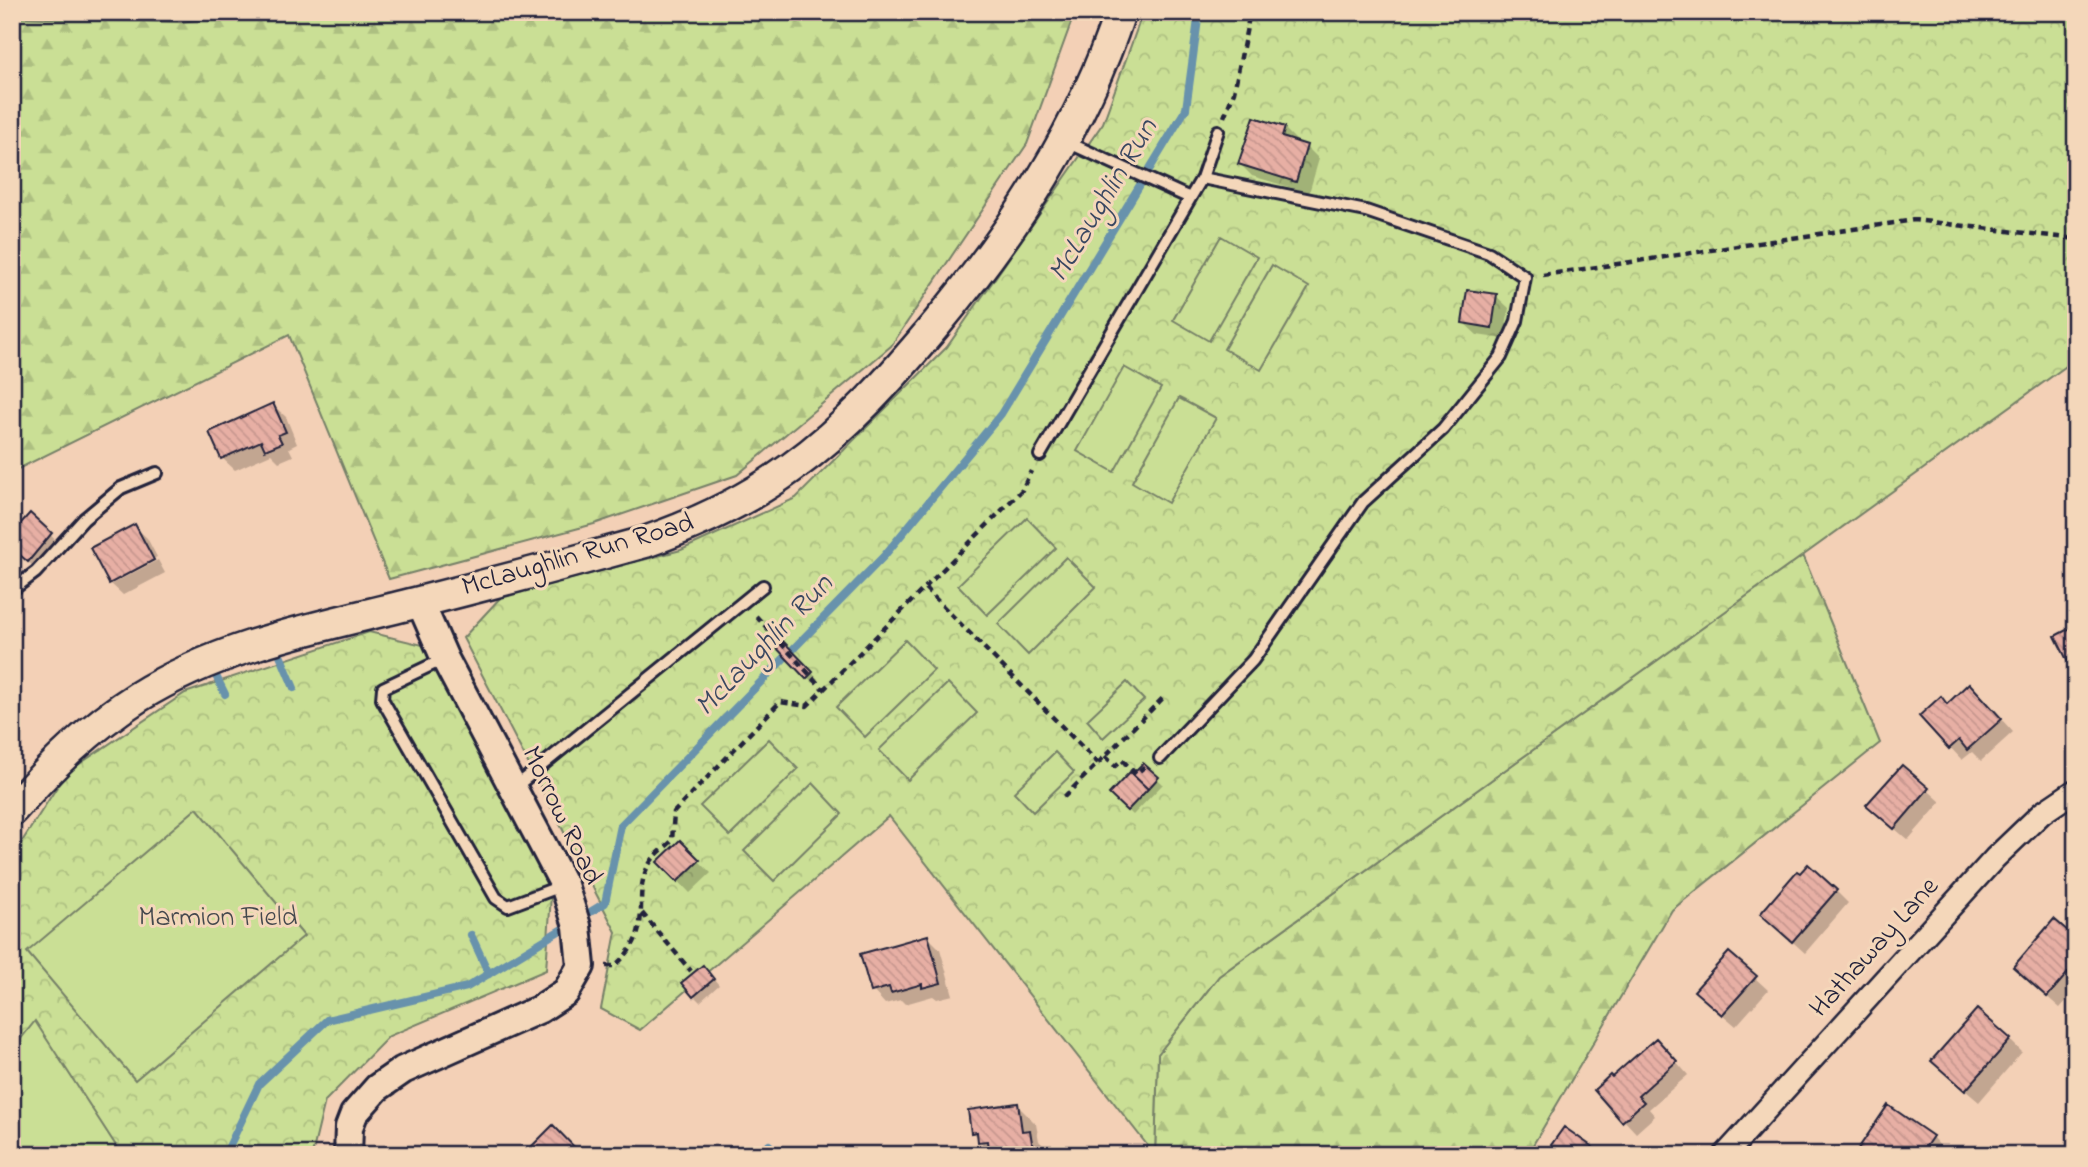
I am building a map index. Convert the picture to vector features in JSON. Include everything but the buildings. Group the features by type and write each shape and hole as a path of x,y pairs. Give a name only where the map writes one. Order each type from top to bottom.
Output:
{"main road":[{"name":"McLaughlin Run Road","path":"12,810 65,754 99,724 139,696 188,670 277,637 608,552 682,529 725,510 790,469 827,441 867,404 911,355 1030,201 1085,101 1120,12"}],"street":[{"name":"Morrow Road","path":"420,601 445,659 567,894 577,926 580,958"},
{"name":"Hathaway Lane","path":"1725,1155 1995,858 2042,813 2076,790"},
{"path":"348,1155 349,1127 354,1114 377,1088 403,1070 540,1009 566,992 580,958"}],"lane":[{"path":"1040,455 1202,178 1218,131"},
{"path":"1064,141 1190,198"},
{"path":"1160,758 1253,660 1363,502 1443,429 1501,357 1517,320 1525,277 1489,253 1366,211 1202,178"},
{"path":"12,590 36,572 84,519 121,488 157,473"},
{"path":"514,788 763,586"},
{"path":"445,659 383,688 382,699 496,898 508,906 567,894"}],"path":[{"path":"1218,131 1234,92 1250,12"},
{"path":"1525,277 1914,220 2076,239"},
{"path":"580,958 614,966 625,958 634,946 642,912 643,882 652,859 672,841 674,812 780,702 807,706 1022,490 1040,455"},
{"path":"925,588 1098,763"},
{"path":"766,629 824,689"},
{"path":"1064,797 1164,697"},
{"path":"1105,756 1115,766 1122,760 1136,774"},
{"path":"642,912 691,971"}],"green space":[{"path":"263,12 1075,12 1027,144 891,346 737,475 594,524 389,579 289,335 12,472 12,17 180,22"},
{"path":"1143,12 2076,12 2076,359 1219,976 1158,1054 1155,1155 889,816 640,1030 601,1009 616,932 463,638 501,597 681,550 796,498 947,347 1103,123"},
{"path":"1221,236 1257,257 1209,341 1173,320"},
{"path":"1272,265 1309,287 1261,370 1224,349"},
{"path":"1124,367 1161,388 1114,472 1077,451"},
{"path":"1179,398 1216,418 1168,503 1132,482"},
{"path":"1027,518 1056,548 987,615 958,585"},
{"path":"1803,555 1880,743 1672,910 1527,1155 1155,1155 1158,1054 1219,976"},
{"path":"1066,557 1096,587 1028,655 998,624"},
{"name":"Marmion Field","path":"369,632 423,645 552,880 546,970 389,1036 325,1101 312,1155 12,1155 12,857 66,773 185,693"},
{"path":"905,640 934,670 865,737 836,707"},
{"path":"1127,682 1144,700 1103,738 1087,720"},
{"path":"948,683 977,713 908,780 879,750"},
{"path":"769,739 798,769 730,836 700,806"},
{"path":"1055,752 1074,772 1033,812 1014,792"},
{"path":"813,783 842,814 774,881 744,851"},
{"path":"197,808 304,936 135,1080 27,952"},
{"path":"35,1021 122,1155 12,1155 12,1050"}],"waterway":[{"name":"McLaughlin Run","path":"225,1155 259,1084 327,1020 467,987 605,903 621,825 884,556 1001,414 1186,109 1199,12"},
{"path":"280,655 294,688"},
{"path":"217,678 225,694"},
{"path":"471,935 489,974"},
{"path":"769,1145 780,1155"}]}
